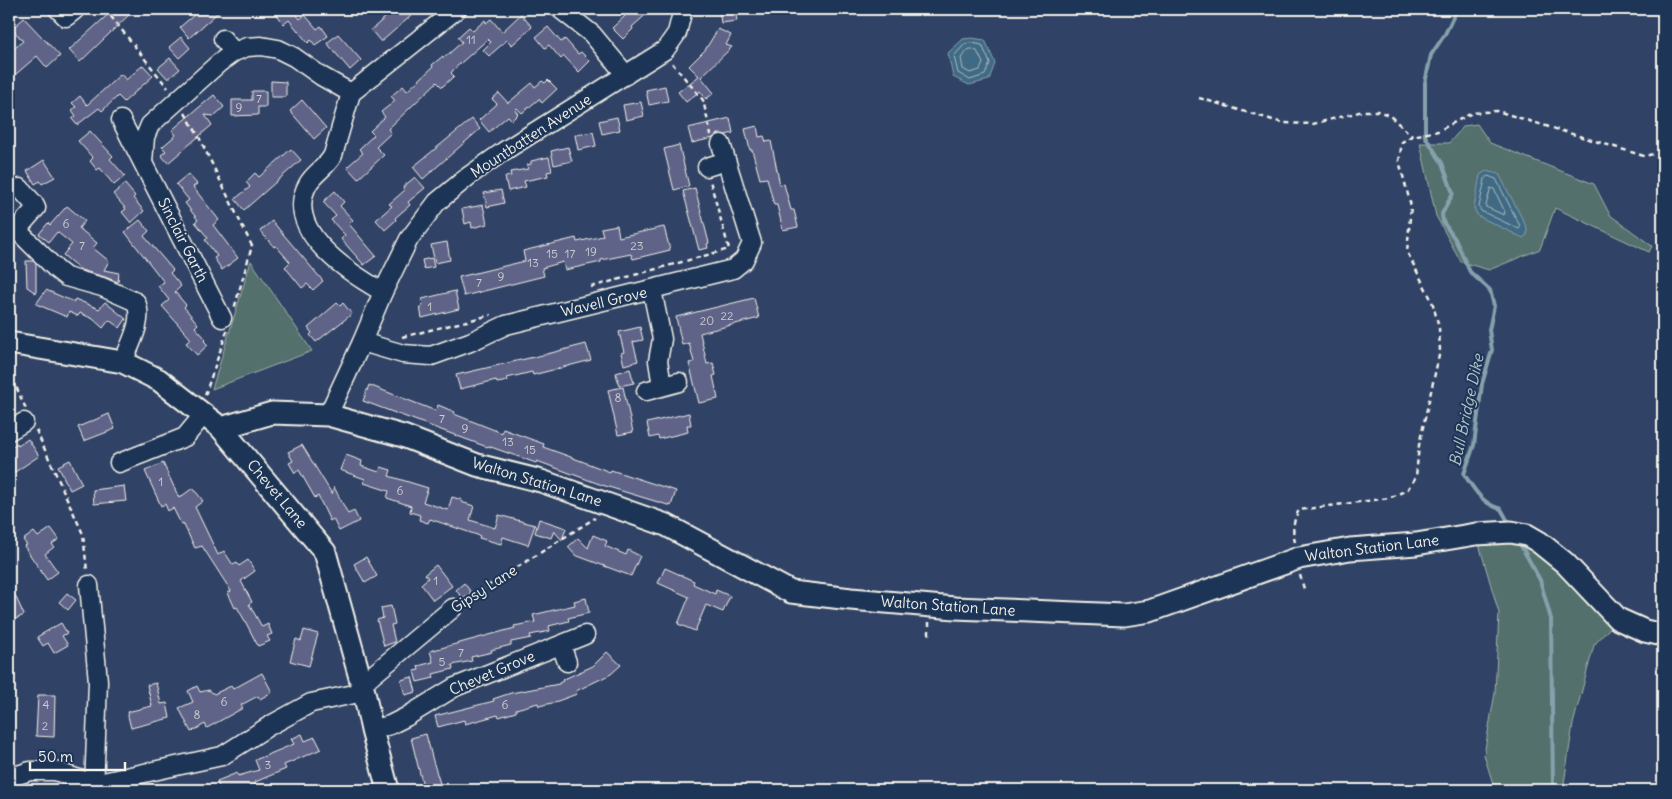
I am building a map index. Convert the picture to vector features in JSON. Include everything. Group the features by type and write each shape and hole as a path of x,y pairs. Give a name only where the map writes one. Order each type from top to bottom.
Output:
{"main road":[{"name":"Chevet Lane","path":"9,343 123,362 159,380 221,428 325,552 363,688 388,790"},
{"name":"Walton Station Lane","path":"221,428 272,413 328,415 403,436 477,465 541,480 666,525 791,592 955,608 1124,615 1150,611 1298,558 1350,549 1416,544 1476,534 1514,532 1527,535 1539,542 1566,563 1618,619 1645,631 1663,635"}],"street":[{"path":"58,9 66,17 76,9"},
{"path":"383,292 356,276 316,240 304,221 302,198 308,182 329,163 333,155 351,93 454,9"},
{"path":"560,9 592,34 626,75"},
{"name":"Mountbatten Avenue","path":"328,415 409,239 437,202 504,150 662,52 677,33 683,9"},
{"path":"143,162 145,138 150,125 178,100 228,45 261,46 278,49 351,93"},
{"name":"Sinclair Garth","path":"121,120 226,319"},
{"path":"707,167 724,153"},
{"name":"Wavell Grove","path":"362,342 403,354 431,356 470,342 506,325 733,269 744,260 752,243 724,153"},
{"path":"20,188 36,208 21,225 20,233 28,242 51,255 66,277 102,287 136,302 139,308 138,324 123,362"},
{"path":"652,290 662,339 654,388 680,382"},
{"path":"119,463 185,436 202,412"},
{"path":"89,585 98,681 94,787"},
{"name":"Gipsy Lane","path":"363,688 453,608"},
{"name":"Chevet Grove","path":"372,730 406,718 455,687 586,635"},
{"path":"561,645 568,662"},
{"path":"12,781 30,771 55,770 94,787 222,756 269,726 311,703 363,688"}],"path":[{"path":"105,9 178,100 198,135 252,246 226,319 202,412"},
{"path":"662,52 703,100 713,147 724,153"},
{"path":"1199,98 1283,123 1313,124 1363,111 1377,110 1389,115 1414,136"},
{"path":"1298,558 1293,532 1294,520 1299,510 1389,498 1407,490 1416,477 1419,445 1440,351 1439,327 1432,301 1407,252 1411,206 1399,162 1402,142 1414,136 1438,131 1472,113 1497,111 1644,156 1663,152"},
{"path":"587,288 730,249 707,167"},
{"path":"400,338 502,312 506,325"},
{"path":"9,371 24,424 83,534 89,585"},
{"name":"Gipsy Lane","path":"453,608 614,506"}],"green space":[{"path":"1477,124 1490,143 1594,184 1610,215 1652,246 1649,252 1555,208 1540,249 1489,270 1461,262 1436,216 1420,143 1449,143 1464,126"},
{"path":"251,261 312,351 212,389"},
{"path":"1511,532 1618,619 1594,645 1573,724 1563,790 1495,790 1484,755 1495,693 1499,613 1476,534"}],"water":[{"path":"963,39 985,40 995,63 989,80 969,85 953,77 948,53"},
{"path":"1486,171 1499,174 1527,228 1527,235 1523,238 1478,216 1474,208 1480,175"}],"building":[{"path":"114,9 135,9 80,62 69,50"},
{"path":"201,9 222,9 189,38 180,27"},
{"path":"273,9 292,9 300,19 305,15 317,29 321,26 328,36 315,45 311,40 308,43 289,20 284,24"},
{"path":"395,9 419,9 381,42 371,30"},
{"path":"628,9 652,9 632,27 633,29 623,39 612,28 625,16 623,14"},
{"path":"719,9 735,9 737,21 721,23"},
{"path":"521,14 532,27 512,45 507,40 489,56 483,50 491,42 488,39 454,69 451,73 454,76 442,87 437,82 388,129 391,133 376,147 384,155 358,179 347,167 363,153 359,149 374,135 370,131 385,117 381,112 395,101 391,96 403,86 407,91 433,67 432,65 443,56 444,58 462,42 458,37 469,27 473,31 485,20 486,23 491,19 502,32"},
{"path":"24,18 60,56 47,68 37,56 9,80 9,53 23,41 12,29"},
{"path":"548,27 561,42 565,39 578,54 581,52 590,61 579,72 564,56 561,59 549,45 545,48 536,37"},
{"path":"718,29 731,35 726,45 732,47 701,77 714,93 706,99 700,91 686,102 678,92 699,76 689,66 705,50"},
{"path":"338,34 361,60 350,70 327,43"},
{"path":"181,37 190,48 179,58 169,47"},
{"path":"170,58 180,69 168,79 158,68"},
{"path":"143,65 153,76 124,102 118,96 102,111 99,108 77,125 72,119 76,116 72,110 76,107 72,103 80,96 87,105 121,74 126,80"},
{"path":"548,80 557,89 542,103 539,99 522,113 517,108 515,110 518,114 512,120 508,116 489,132 479,120 497,104 492,99 499,93 508,103 532,83 535,87 542,81 545,83"},
{"path":"271,81 286,82 286,97 271,97"},
{"path":"665,86 668,101 649,105 646,90"},
{"path":"252,91 266,91 266,107 258,107 258,115 232,116 232,100 252,100"},
{"path":"214,95 224,107 214,116 205,115 212,125 168,163 161,155 166,151 162,147 176,135 172,130"},
{"path":"302,100 326,128 314,139 290,111"},
{"path":"641,102 644,116 626,120 623,105"},
{"path":"617,117 620,130 602,134 599,121"},
{"path":"730,118 733,133 726,135 718,134 713,138 692,143 688,128"},
{"path":"472,119 480,129 423,179 413,167"},
{"path":"757,126 759,137 764,136 766,142 771,141 780,185 784,184 798,227 783,230 777,205 774,205 767,178 760,179 745,129"},
{"path":"90,131 113,156 110,159 125,176 114,185 100,168 97,170 90,161 93,158 78,141"},
{"path":"593,132 596,146 578,150 575,135"},
{"path":"679,145 689,186 674,190 664,149"},
{"path":"568,147 572,161 554,165 551,151"},
{"path":"291,149 301,160 244,210 235,199 250,187 246,182 255,173 259,177"},
{"path":"549,157 552,171 547,172 548,176 524,181 526,187 508,191 505,177 511,176 510,172 528,169 527,165 531,164 531,161"},
{"path":"44,160 55,177 42,184 40,181 35,184 27,171"},
{"path":"188,174 197,184 193,187 219,220 213,225 238,258 222,270 214,258 217,256 205,240 208,238 195,222 198,220 185,203 189,200 176,184"},
{"path":"415,177 425,188 408,202 410,205 385,230 376,220 392,206 389,204 405,190 403,187"},
{"path":"125,184 135,196 133,198 144,211 131,223 122,212 126,209 113,194"},
{"path":"695,188 709,243 707,244 708,248 699,250 683,191"},
{"path":"501,190 504,203 487,207 484,193"},
{"path":"335,191 344,202 340,206 353,220 349,224 376,256 364,265 341,239 345,235 331,220 336,216 323,202"},
{"path":"483,205 487,224 472,228 471,222 465,224 462,209"},
{"path":"67,206 85,221 79,228 97,243 93,248 109,261 104,270 119,273 118,282 81,270 63,255 72,244 57,232 49,242 39,234"},
{"path":"140,220 149,231 144,236 173,270 170,273 181,286 175,292 198,324 195,327 206,339 204,341 208,345 197,355 186,343 191,339 162,306 169,300 158,286 164,282 125,232"},
{"path":"272,221 323,281 313,290 307,284 302,288 285,267 290,262 260,231"},
{"path":"617,225 619,237 664,227 670,250 633,259 631,254 565,270 563,262 542,268 544,276 464,296 459,277 525,261 523,251 576,238 577,242 603,236 601,228"},
{"path":"447,242 450,260 435,263 431,245"},
{"path":"432,258 434,267 424,269 422,260"},
{"path":"26,261 33,261 36,264 36,293 27,287"},
{"path":"46,290 74,302 75,299 99,309 105,302 126,319 120,328 109,320 103,328 93,319 80,313 78,316 69,312 67,317 36,304"},
{"path":"455,291 459,309 422,318 420,307 423,306 422,299"},
{"path":"754,298 759,318 700,333 707,364 713,363 716,375 713,376 718,399 699,403 689,363 694,362 689,343 682,345 676,317"},
{"path":"337,303 340,306 343,303 352,314 316,342 310,335 312,333 308,328"},
{"path":"640,327 643,340 633,342 638,361 624,365 621,353 624,352 619,332"},
{"path":"586,344 591,360 533,375 532,372 507,378 508,381 497,383 496,380 460,389 456,375"},
{"path":"630,369 634,383 619,386 616,373"},
{"path":"369,385 436,411 438,405 455,412 454,414 502,433 503,429 544,444 543,447 610,472 611,470 676,491 671,506 602,485 537,461 536,463 487,447 363,401"},
{"path":"623,387 633,432 618,435 608,390"},
{"path":"689,413 691,425 687,425 688,432 659,439 658,436 650,438 647,423"},
{"path":"109,414 115,429 84,441 78,427"},
{"path":"28,439 39,456 9,476 9,449 17,443 18,446"},
{"path":"302,445 332,494 334,487 348,514 354,511 359,521 339,531 333,519 330,521 318,496 315,498 299,470 295,473 289,463 293,461 288,452"},
{"path":"346,455 362,461 361,466 379,472 381,467 391,470 389,476 428,488 423,502 448,510 452,497 474,506 470,520 495,528 499,515 535,525 528,545 503,537 501,544 479,538 480,536 430,519 428,523 419,520 420,515 410,512 411,506 387,498 389,491 364,483 365,479 340,470"},
{"path":"70,460 82,484 70,490 58,466"},
{"path":"163,463 179,498 193,488 203,501 195,507 218,555 224,551 233,565 237,563 239,566 248,560 255,571 241,581 252,602 249,604 262,627 268,624 272,634 267,636 270,641 258,646 237,607 235,608 228,593 231,591 202,546 195,548 183,523 181,524 173,508 168,511 165,504 161,506 145,471"},
{"path":"124,486 126,501 94,504 93,490"},
{"path":"539,519 566,528 562,540 554,531 551,538 535,533"},
{"path":"51,528 59,539 52,544 54,547 45,554 58,572 47,580 24,546 27,545 23,540 34,532 38,537"},
{"path":"593,535 607,541 605,546 626,555 628,550 640,556 631,576 575,555 568,547 578,538 588,548"},
{"path":"366,557 377,576 365,583 354,564"},
{"path":"436,565 452,586 433,600 421,584 428,578 425,574"},
{"path":"665,568 694,581 693,584 715,594 716,590 730,596 723,612 706,605 695,631 678,624 689,597 658,583"},
{"path":"9,582 24,615 9,622"},
{"path":"464,583 471,592 463,599 456,590"},
{"path":"67,593 76,600 68,610 59,602"},
{"path":"586,598 589,613 568,618 569,621 549,626 550,631 530,635 531,638 511,642 511,645 471,657 472,661 452,665 453,669 433,674 434,678 417,682 414,671 419,670 418,666 433,662 430,651 515,628 514,626 535,622 533,615 575,605 574,601"},
{"path":"391,606 395,624 391,625 395,642 384,646 377,620 383,618 381,608"},
{"path":"61,623 67,633 62,636 68,645 54,653 48,643 43,646 37,637"},
{"path":"304,630 318,634 309,666 290,661 296,639 301,641"},
{"path":"607,652 621,665 611,674 576,691 577,694 552,703 539,706 538,703 516,709 516,712 499,717 498,715 465,724 464,720 438,727 435,716 494,701 493,699 511,693 559,684 562,680 593,666"},
{"path":"262,673 272,692 260,699 258,696 241,705 243,708 207,728 205,724 191,732 179,708 193,702 188,691 197,686 200,692 209,690 214,694 231,686 233,689"},
{"path":"412,677 416,692 405,695 401,680"},
{"path":"156,683 161,704 167,703 170,718 131,728 127,712 152,706 147,685"},
{"path":"38,695 55,695 54,737 36,736"},
{"path":"302,734 305,741 315,737 321,749 284,765 286,769 255,782 255,785 236,790 220,790 217,781 237,773 238,776 259,770 255,760 294,744 291,739"},
{"path":"426,734 442,790 424,790 411,738"}],"waterway":[{"name":"Bull Bridge Dike","path":"1457,9 1445,34 1431,55 1425,83 1425,136 1442,163 1453,193 1442,214 1443,222 1455,239 1470,272 1490,290 1494,306 1489,330 1492,350 1482,384 1474,445 1464,474 1484,500 1494,507 1501,509 1510,525"},
{"name":"Bull Bridge Dike","path":"1519,542 1540,580 1551,619 1553,790"}]}
